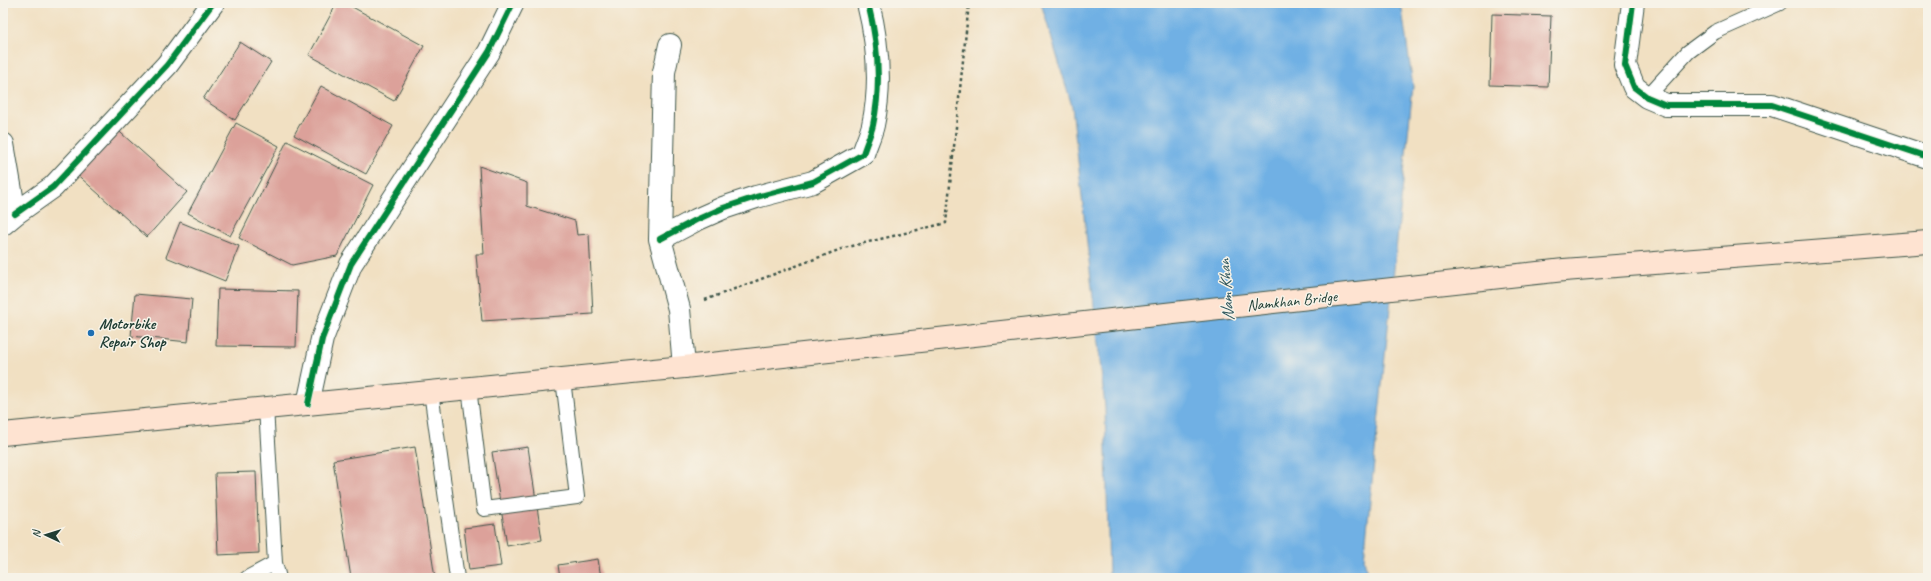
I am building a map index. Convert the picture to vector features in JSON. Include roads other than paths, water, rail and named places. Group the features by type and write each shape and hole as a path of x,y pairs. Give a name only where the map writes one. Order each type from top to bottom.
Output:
{"main road":[{"name":"Namkhan Bridge","path":"3,434 924,342 1564,270 1928,242"}],"street":[{"path":"9,219 53,187 167,65 213,3"},
{"path":"308,404 322,339 351,264 486,58 513,3"},
{"path":"660,239 723,208 756,196 813,182 863,154 873,125 879,74 875,30 868,3"},
{"path":"1633,3 1625,65 1634,88 1647,97 1666,105 1772,104 1928,157"},
{"path":"670,45 664,72 663,169 660,239 679,309 684,367"},
{"path":"3,144 9,219"}],"lane":[{"path":"1647,97 1688,52 1715,32 1780,3"},
{"path":"469,388 484,509 577,497 563,379"},
{"path":"431,392 457,578"},
{"path":"266,408 275,563 279,578"},
{"path":"247,578 275,563"}],"water":[{"name":"Nam Khan","path":"1041,3 1401,3 1413,86 1364,559 1368,578 1109,578 1105,407 1072,106"}],"place":[{"name":"Motorbike Repair Shop","path":"91,333"}]}
